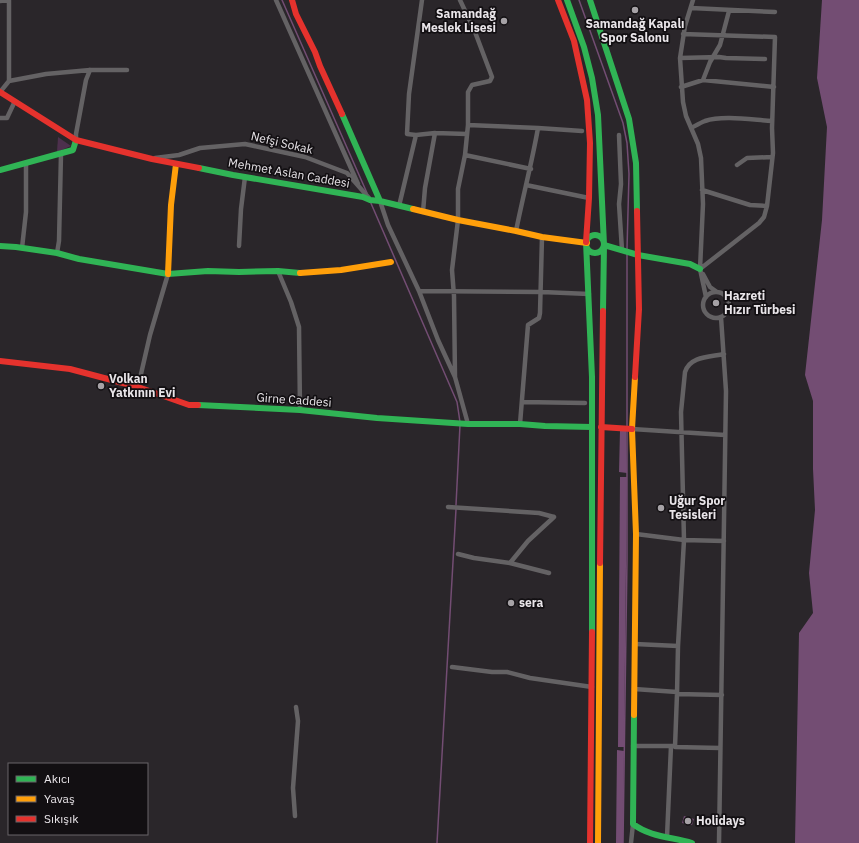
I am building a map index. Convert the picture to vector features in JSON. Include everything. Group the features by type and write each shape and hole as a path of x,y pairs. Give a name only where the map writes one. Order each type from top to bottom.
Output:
{"street":[{"path":"0,0 9,0 9,81 0,92"},
{"path":"276,0 360,189"},
{"path":"292,0 296,14 315,52 344,118 380,201 388,225 419,291 438,340 455,377 468,424"},
{"path":"422,0 409,94 407,134 467,134"},
{"path":"455,377 454,291 452,270 458,220 458,189 465,155 468,125 468,92 472,85 490,81 492,77 460,0"},
{"path":"558,0 574,41 586,100 590,143 586,243 592,377 592,687 590,843"},
{"path":"567,0 584,47 592,78 598,115 604,245 600,498 598,843"},
{"path":"590,0 629,119 636,163 639,309 632,429 636,534 634,746 631,843"},
{"path":"693,0 684,34 680,58 681,87 682,102 686,116 698,144 701,158 703,204 700,269 706,297"},
{"path":"690,8 775,12"},
{"path":"703,80 710,62 720,45 729,11"},
{"path":"684,34 775,37 772,157 767,206 764,217 759,223 700,269"},
{"path":"680,58 719,57 765,59"},
{"path":"9,81 46,74 90,70 126,70"},
{"path":"0,170 73,150 86,80 90,70"},
{"path":"681,87 703,80 774,87"},
{"name":"Mehmet Aslan Caddesi","path":"0,92 76,140 176,164 364,197 370,200 380,201 458,220 542,237 586,243"},
{"path":"0,118 6,118 15,102"},
{"path":"691,128 705,121 716,119 772,121"},
{"path":"468,125 582,130"},
{"path":"516,231 531,169 538,128"},
{"path":"423,212 425,188 435,133"},
{"path":"399,206 416,135"},
{"path":"618,135 621,184 619,204 622,250"},
{"name":"Nefşi Sokak","path":"152,159 179,155 200,148 245,144 305,157 347,174 370,200"},
{"path":"57,253 59,241 61,154"},
{"path":"465,155 531,169"},
{"path":"737,165 747,158 772,157"},
{"path":"22,248 26,212 26,163"},
{"path":"138,387 150,335 168,274 176,164"},
{"path":"239,246 241,209 245,177"},
{"path":"526,185 589,198"},
{"path":"702,190 750,205 767,206"},
{"path":"596,235 601,238 604,245 600,252 594,253 589,251 586,243 591,236 596,235"},
{"path":"520,424 528,325 540,317 542,292 542,237"},
{"path":"604,245 638,256 690,264 700,269 710,287 725,295 728,299 728,312 717,318 712,317 706,312 703,305 709,294 717,292"},
{"path":"0,246 57,253 79,259 168,274 208,271 278,271 298,273 341,270 391,262"},
{"path":"278,271 291,302 299,327 300,410"},
{"path":"419,291 589,294"},
{"path":"719,843 724,477 726,435 726,391 721,317"},
{"path":"667,839 677,693 684,540 681,412 685,372 690,363 697,359 724,354"},
{"name":"Girne Caddesi","path":"0,362 70,369 138,387 189,405 300,410 377,418 468,424 520,424 592,427"},
{"path":"522,402 585,403"},
{"path":"601,427 726,435"},
{"path":"448,507 539,513 554,517 528,541 510,563"},
{"path":"636,534 684,540 724,542"},
{"path":"458,554 474,558 510,563 549,573"},
{"path":"635,644 678,646"},
{"path":"452,667 492,672 507,672 530,678 592,687"},
{"path":"634,689 722,695"},
{"path":"295,816 293,788 298,721 296,707"},
{"path":"634,746 720,748"},
{"path":"632,824 645,832 667,839 692,843"}],"shaded area":[{"path":"822,0 859,0 859,843 795,843 799,633 813,613 809,573 815,510 813,469 813,401 805,375 822,220 827,127 817,78"},
{"path":"58,137 71,146 57,152"},
{"path":"620,430 626,430 627,473 619,472"},
{"path":"620,477 627,477 624,747 618,747"},
{"path":"617,750 624,751 623,843 616,843"},
{"name":"Holidays","path":"684,816 694,819 692,825 682,823"}],"waterway":[{"path":"282,0 367,193"},
{"path":"579,0 623,123 627,143 629,174 627,249"},
{"path":"370,201 457,402 460,422"},
{"path":"627,253 627,427"},
{"path":"456,505 460,425"},
{"path":"623,843 627,559 627,431"},
{"path":"437,843 456,509"}],"traffic: fast":[{"path":"567,0 584,47 592,78 598,115 604,245 603,311"},
{"path":"590,0 629,119 636,163 637,211"},
{"path":"342,114 380,201"},
{"path":"0,170 73,150 76,140"},
{"path":"199,168 363,197 370,200 413,209"},
{"path":"595,235 601,238 604,244 601,250 595,253 589,250 586,244 589,238 595,235"},
{"path":"586,242 592,377 592,632"},
{"path":"604,245 638,255 690,264 700,269"},
{"path":"0,246 57,253 79,259 168,274 208,271 278,271 300,273"},
{"path":"198,405 300,410 377,418 468,424 520,424 592,427"},
{"path":"634,715 633,824 647,832 692,843"}],"traffic: slow":[{"path":"168,274 171,205 176,164"},
{"path":"413,209 458,220 542,237 587,243"},
{"path":"300,273 341,270 391,262"},
{"path":"634,715 636,534 632,429 635,377"},
{"path":"598,843 600,563"}],"traffic: jam":[{"path":"292,0 296,14 315,52 342,114"},
{"path":"558,0 574,41 587,100 590,143 589,198 586,242"},
{"path":"0,92 76,140 152,159 199,168"},
{"path":"635,377 639,309 637,211"},
{"path":"600,563 603,311"},
{"path":"0,361 70,369 138,387 189,405 198,405"},
{"path":"601,427 632,429"},
{"path":"590,843 592,632"}],"place":[{"name":"Samandağ Kapalı Spor Salonu","path":"635,10"},
{"name":"Samandağ Meslek Lisesi","path":"504,21"},
{"name":"Hazreti Hızır Türbesi","path":"716,303"},
{"name":"Volkan Yatkının Evi","path":"101,386"},
{"name":"Uğur Spor Tesisleri","path":"661,508"},
{"name":"sera","path":"511,603"},
{"name":"Holidays","path":"688,821"}]}
